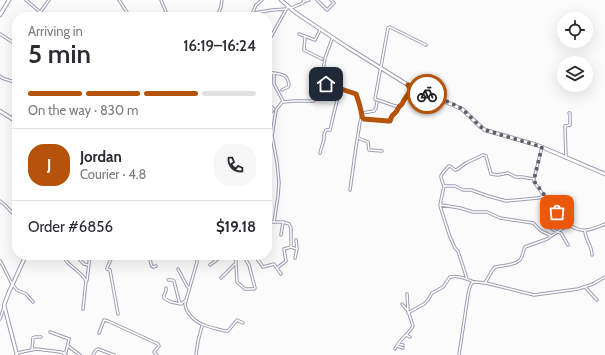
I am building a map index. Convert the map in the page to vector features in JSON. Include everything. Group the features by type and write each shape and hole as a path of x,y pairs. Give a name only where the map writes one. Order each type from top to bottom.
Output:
{"street":[{"path":"0,12 9,0"},
{"path":"26,0 40,12 49,0"},
{"path":"119,0 127,12"},
{"path":"161,0 166,12"},
{"path":"219,12 222,0"},
{"path":"253,12 256,5 262,0"},
{"path":"281,0 288,8 408,85 460,108 485,130 542,147 605,174"},
{"path":"262,12 288,8 309,0"},
{"path":"318,1 323,0"},
{"path":"318,1 328,10 334,2 331,0"},
{"path":"272,35 288,8"},
{"path":"400,106 395,106 375,99 389,27 426,45"},
{"path":"299,34 316,40 321,29"},
{"path":"0,34 12,42"},
{"path":"305,37 304,50 322,59"},
{"path":"291,247 289,224 274,222 279,190 277,162 272,136 276,110 283,102 294,100 313,100 318,98 325,58 333,37"},
{"path":"282,90 290,85 288,78 284,75 274,73 274,84 283,102"},
{"path":"0,76 12,81"},
{"path":"321,83 356,94 362,113 350,190"},
{"path":"362,117 364,119 389,121 409,93 410,88 408,85"},
{"path":"320,153 324,134 326,130 330,130 340,88"},
{"path":"362,113 374,111 377,102"},
{"path":"272,107 274,110 272,111 276,110"},
{"path":"0,111 12,119"},
{"path":"566,158 565,126 570,125 569,113"},
{"path":"358,138 368,142 369,150 382,151"},
{"path":"542,147 534,179 535,184 562,220 578,230 585,231 605,224"},
{"path":"467,279 458,251 450,237 440,205 444,186 440,176 449,166 455,170 458,170 466,163 483,155 485,156 492,174 498,175 508,173 516,177 534,179"},
{"path":"444,186 455,186 462,190 471,190 506,201 545,196"},
{"path":"0,201 12,213"},
{"path":"440,205 460,208 473,212 487,212 500,218 531,223 536,225 540,230 549,233 552,236"},
{"path":"282,235 283,222"},
{"path":"548,226 562,234 568,245"},
{"path":"485,283 495,268 516,263 520,259 525,247 546,240 565,227 571,226"},
{"path":"585,231 585,236 591,248 592,255"},
{"path":"295,258 297,249 296,240"},
{"path":"277,268 286,261 284,249 291,247 297,249"},
{"path":"0,319 12,284 24,260"},
{"path":"66,260 82,275 86,282"},
{"path":"80,260 84,264 88,265"},
{"path":"83,309 89,260"},
{"path":"111,260 107,269 110,270 118,314"},
{"path":"151,260 152,266 156,266"},
{"path":"197,260 185,305 187,310 202,325 227,332 237,320 243,323"},
{"path":"210,266 217,260"},
{"path":"236,263 237,282 245,289 254,289 250,269 246,260"},
{"path":"258,260 263,266 274,264 281,274"},
{"path":"0,261 12,284 17,290 27,295 33,302"},
{"path":"221,278 236,263"},
{"path":"178,269 187,286 190,288"},
{"path":"408,312 424,304 432,293 443,287 450,277 457,276 474,282 485,283 534,295 585,287 605,277"},
{"path":"168,280 174,281 181,304"},
{"path":"459,355 468,295 474,282"},
{"path":"585,287 597,300"},
{"path":"166,288 164,298 181,304"},
{"path":"395,349 413,326 408,312 407,294"},
{"path":"181,304 187,299"},
{"path":"402,304 408,312"},
{"path":"4,305 17,354 39,349 63,353 66,355"},
{"path":"99,332 104,320 108,321 158,344 159,346 154,352 157,355"},
{"path":"196,355 202,325"},
{"path":"50,332 69,340 66,352 63,353"},
{"path":"406,334 410,337"},
{"path":"32,350 33,338 35,336 41,337"},
{"path":"397,345 403,347"},
{"path":"68,346 80,355"},
{"path":"93,355 98,349 114,355"}],"way so far":[{"path":"427,94 460,108 485,130 542,147 534,181 557,212"}],"route":[{"path":"326,84 355,93 362,117 364,119 390,121 409,93 410,88 408,85 427,94"}]}
